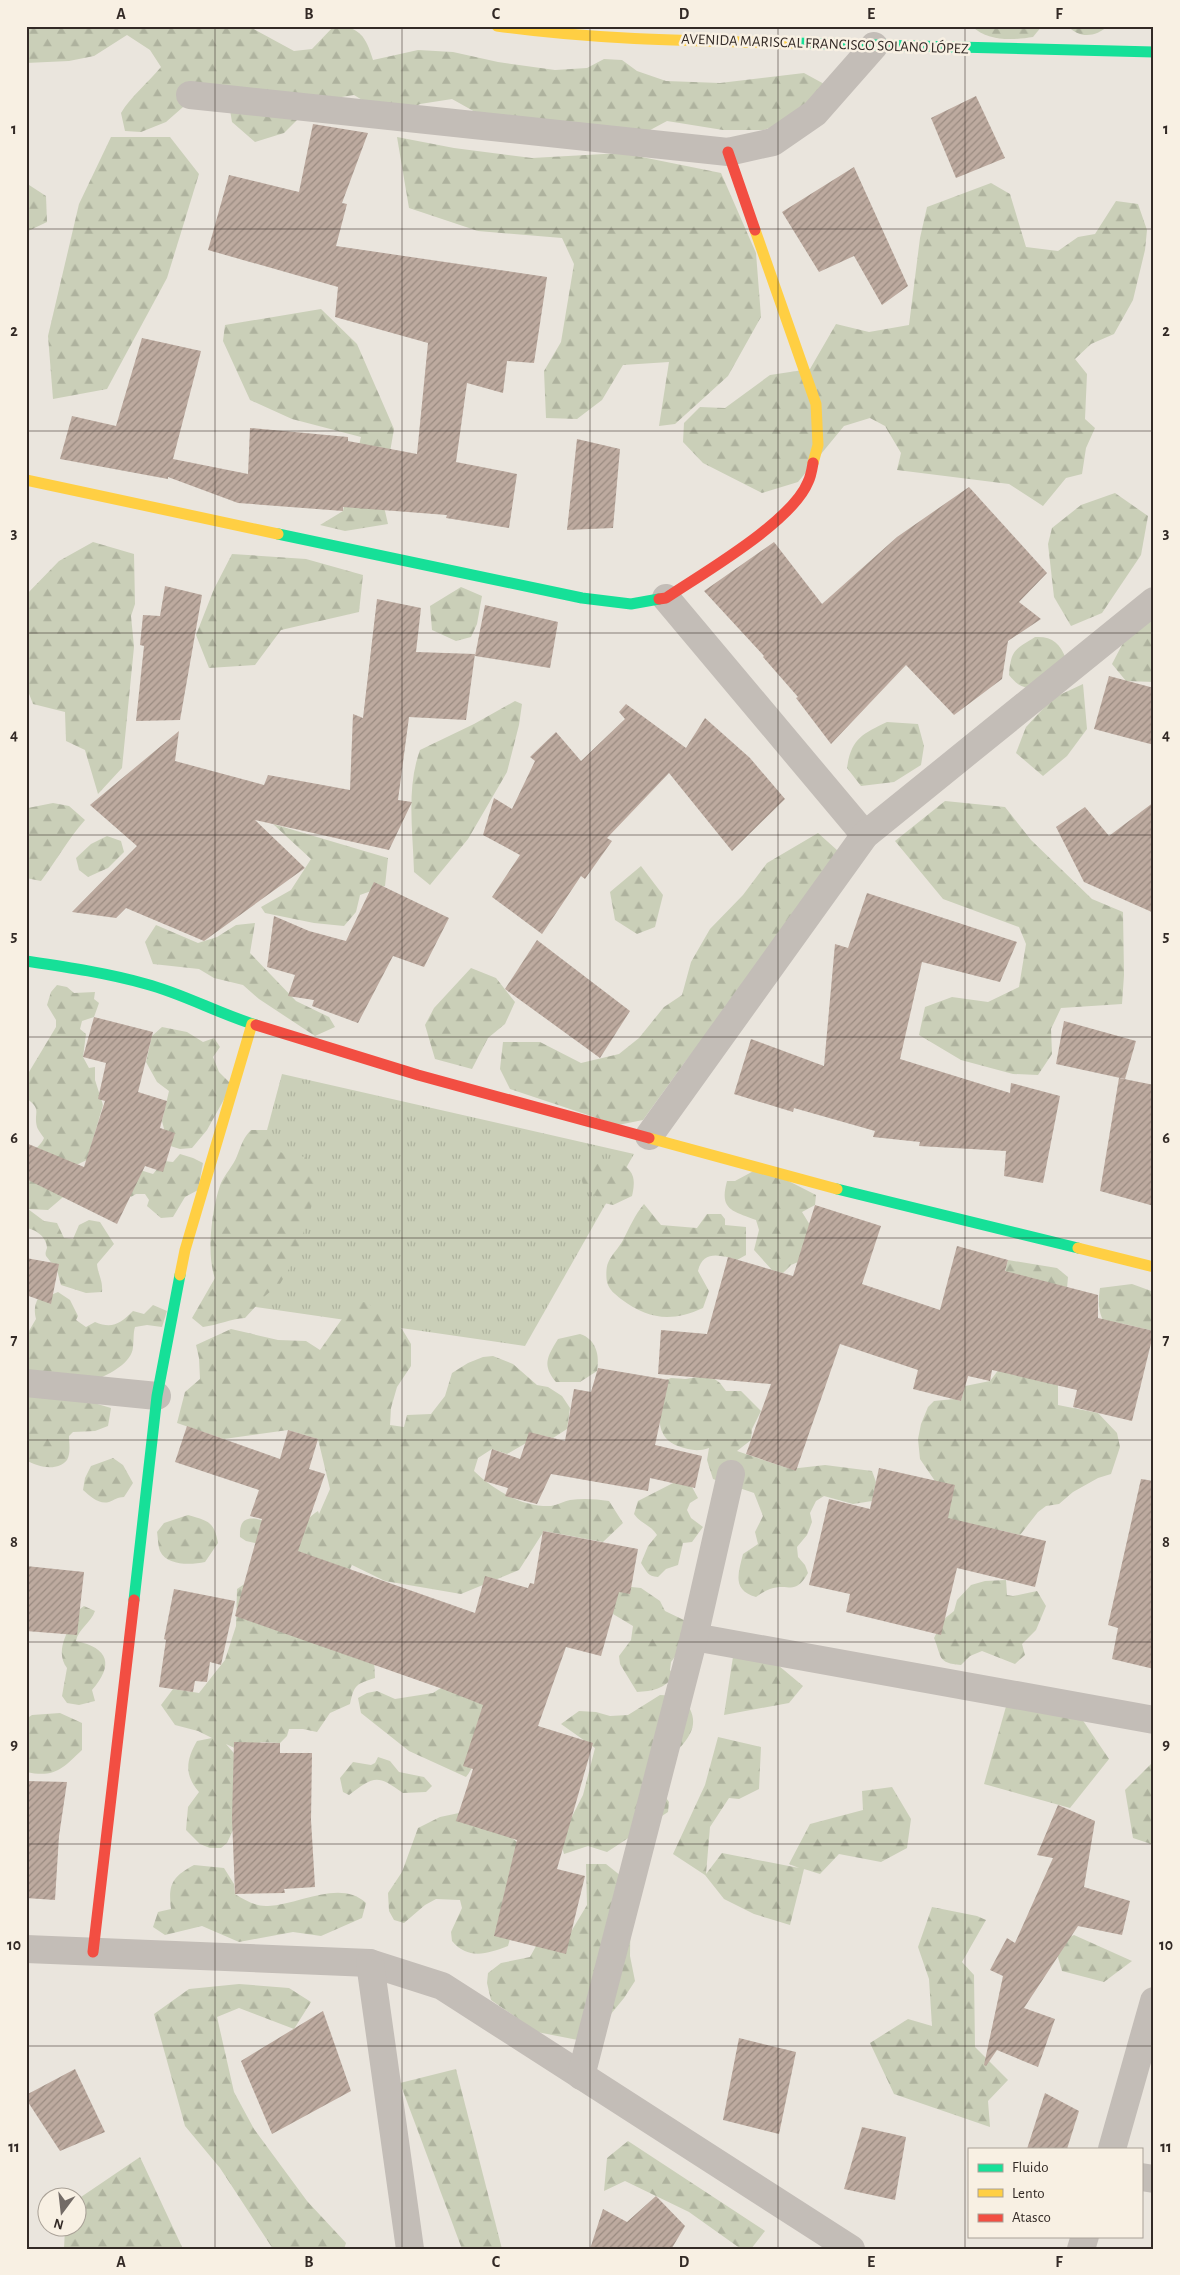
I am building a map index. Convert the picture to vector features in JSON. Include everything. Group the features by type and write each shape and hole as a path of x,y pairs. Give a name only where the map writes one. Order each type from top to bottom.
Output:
{"street":[{"name":"AVENIDA MARISCAL FRANCISCO SOLANO LÓPEZ","path":"497,26 545,33 668,40 1154,52"},
{"path":"190,95 728,152 773,142 815,113 874,46"},
{"path":"26,480 582,598 632,604 666,598 752,540 786,512 808,483 818,446 816,404 728,152"},
{"path":"666,598 865,835"},
{"path":"649,1136 865,835 1154,602"},
{"path":"26,961 68,967 146,984 207,1005 252,1024 418,1075 649,1136 856,1194 1154,1267"},
{"path":"93,1952 157,1396 185,1250 252,1024"},
{"path":"26,1383 157,1396"},
{"path":"581,2076 694,1637 731,1474"},
{"path":"694,1637 1154,1720"},
{"path":"26,1949 370,1963 442,1986 851,2249"},
{"path":"370,1963 410,2249"},
{"path":"1112,2148 1154,2001"}],"green space":[{"path":"26,26 248,26 294,51 312,49 334,26 350,28 361,34 368,45 373,60 418,50 453,52 498,62 555,70 587,68 604,59 622,60 637,71 666,81 720,83 804,73 826,85 804,118 763,130 723,130 667,121 639,136 493,122 452,99 420,104 392,118 354,95 329,99 309,108 284,133 255,142 232,122 230,110 191,100 166,122 141,132 125,131 121,113 161,67 150,50 127,35 94,56 69,61 26,63"},
{"path":"972,26 1042,26 1033,37 1001,39 985,35"},
{"path":"1068,26 1108,26 1093,34 1082,35"},
{"path":"111,137 170,137 199,174 167,278 107,389 53,399 48,336 79,204"},
{"path":"397,137 454,148 532,158 622,153 721,173 756,253 761,317 728,376 675,424 659,426 669,362 623,365 602,400 577,419 546,418 544,371 561,342 574,264 562,238 478,231 409,208"},
{"path":"26,183 46,196 47,222 26,232"},
{"path":"991,183 1010,194 1026,247 1058,251 1078,237 1095,234 1116,201 1138,204 1147,230 1145,250 1133,300 1114,334 1091,344 1075,359 1087,374 1085,419 1095,428 1086,448 1082,474 1066,478 1043,506 1009,484 897,470 901,453 885,426 870,418 844,426 798,482 762,493 703,463 683,442 684,423 700,407 725,408 770,375 810,369 836,324 869,332 909,325 920,238 927,207"},
{"path":"321,309 357,344 394,429 382,498 388,524 345,531 320,525 343,511 361,437 292,419 250,400 223,341 225,325"},
{"path":"1115,493 1148,516 1141,555 1102,613 1071,626 1054,597 1048,544 1052,528 1081,505"},
{"path":"93,542 134,554 135,604 131,616 134,647 122,768 98,794 85,750 66,741 65,712 33,704 26,686 26,595 59,561"},
{"path":"232,554 306,559 363,575 359,612 281,630 255,665 209,668 196,635 214,589"},
{"path":"461,587 482,596 477,624 471,637 456,641 432,630 430,606"},
{"path":"1154,609 1154,682 1126,681 1112,664 1124,641"},
{"path":"1035,637 1051,639 1061,649 1066,659 1029,688 1020,685 1011,678 1009,675 1010,666 1015,651"},
{"path":"1083,684 1087,729 1067,756 1043,776 1016,753 1026,727 1053,698"},
{"path":"515,701 522,704 519,725 507,772 468,839 430,885 414,872 412,795 413,779 420,750 474,724"},
{"path":"887,722 918,724 924,746 921,765 894,782 861,786 847,768 851,750 864,734"},
{"path":"945,801 1005,807 1031,840 1092,899 1123,912 1124,975 1122,1004 1061,1008 1051,1029 1052,1054 1038,1075 1013,1074 961,1060 919,1035 925,1007 952,997 988,1002 1019,987 1026,944 1019,927 943,899 895,841"},
{"path":"53,803 69,806 85,820 41,881 26,878 26,812 28,808"},
{"path":"273,824 388,858 385,886 360,895 356,912 344,926 314,923 265,913 261,907 291,890 311,859"},
{"path":"818,833 847,859 685,1062 643,1120 618,1125 510,1089 500,1069 503,1042 540,1042 581,1063 619,1054 639,1038 664,1007 682,995 691,962 710,929 743,895 767,863"},
{"path":"107,836 121,841 124,852 108,868 88,877 79,870 76,858 91,844"},
{"path":"641,866 663,895 655,927 637,934 615,920 610,892"},
{"path":"255,923 250,953 296,1001 329,1017 335,1027 315,1036 259,999 243,985 214,978 199,969 153,964 145,942 156,925 198,943 217,937 236,925"},
{"path":"471,968 496,978 515,1002 505,1024 488,1038 472,1069 435,1059 425,1025 434,1008"},
{"path":"57,985 67,987 74,993 95,992 94,999 99,1003 94,1017 82,1021 80,1029 86,1034 83,1057 89,1068 95,1067 95,1080 103,1105 87,1160 76,1165 69,1192 48,1210 28,1209 44,1221 57,1223 64,1238 73,1239 79,1225 89,1220 100,1222 114,1244 97,1264 102,1292 86,1293 61,1285 57,1270 46,1256 45,1240 37,1232 26,1228 25,1190 27,1171 33,1153 44,1138 37,1127 36,1108 26,1098 26,1077 56,1027 56,1020 47,1005 51,992"},
{"path":"162,1027 187,1032 203,1042 214,1038 220,1047 213,1057 219,1072 232,1085 207,1130 192,1148 180,1149 164,1144 162,1121 169,1091 157,1082 146,1062 152,1036"},
{"path":"282,1074 634,1154 525,1346 221,1302"},
{"path":"251,1130 268,1130 276,1141 275,1148 291,1159 306,1156 318,1185 296,1257 280,1284 266,1295 245,1318 203,1327 192,1318 215,1278 212,1269 211,1231 215,1204 221,1183 235,1160 244,1139"},
{"path":"180,1154 203,1163 198,1190 185,1197 173,1217 161,1218 147,1206 149,1200 145,1194 136,1194 131,1197 125,1194 140,1170 153,1174 164,1161 173,1162"},
{"path":"618,1161 631,1172 634,1180 633,1190 632,1196 613,1205 604,1203 583,1185 580,1173 586,1165"},
{"path":"761,1167 816,1195 815,1205 802,1212 813,1230 812,1256 791,1265 783,1273 772,1270 754,1250 759,1230 756,1220 734,1211 726,1204 725,1191 727,1181 735,1181"},
{"path":"644,1204 661,1225 697,1228 707,1214 721,1214 725,1219 725,1225 746,1227 746,1255 737,1260 713,1256 708,1257 700,1264 698,1271 709,1291 703,1308 671,1317 651,1315 631,1306 612,1292 609,1287 606,1277 608,1263"},
{"path":"1008,1260 1057,1268 1068,1277 1058,1385 1058,1405 1098,1413 1117,1433 1120,1447 1111,1474 1098,1478 1073,1492 1059,1504 1046,1506 1038,1512 1020,1535 999,1530 948,1555 935,1481 920,1459 918,1439 921,1424 928,1407 934,1401 954,1399 961,1401 965,1386 990,1381 999,1369 1000,1292"},
{"path":"1132,1284 1154,1292 1154,1331 1120,1323 1104,1322 1102,1318 1099,1306 1100,1288"},
{"path":"43,1291 51,1295 58,1292 70,1300 78,1316 76,1320 86,1327 95,1322 106,1325 115,1324 133,1311 144,1314 153,1305 167,1311 162,1327 147,1325 135,1327 132,1353 129,1358 107,1375 96,1380 26,1375 26,1336 36,1319 36,1304"},
{"path":"354,1302 366,1302 402,1329 411,1344 411,1366 397,1387 391,1408 390,1425 404,1427 407,1415 431,1414 445,1396 452,1373 468,1363 483,1357 493,1356 513,1364 537,1385 548,1387 562,1396 570,1408 567,1429 553,1438 540,1435 507,1454 492,1449 478,1458 474,1471 500,1491 519,1501 530,1504 551,1506 580,1499 609,1501 623,1523 603,1542 544,1531 519,1570 461,1594 385,1581 352,1565 350,1569 320,1562 306,1554 246,1541 240,1537 241,1526 250,1518 286,1526 301,1522 318,1511 319,1514 330,1489 318,1439 288,1430 224,1439 177,1423 185,1392 200,1379 196,1345 231,1329 278,1340 306,1341 320,1350"},
{"path":"580,1334 590,1340 596,1348 598,1359 597,1371 580,1382 556,1382 548,1366 551,1351 558,1339"},
{"path":"709,1375 720,1383 726,1391 741,1391 761,1411 752,1429 751,1440 737,1451 790,1469 825,1465 872,1471 876,1482 872,1501 853,1504 824,1496 816,1501 810,1513 812,1522 807,1535 797,1547 798,1557 805,1565 808,1573 799,1585 795,1587 777,1587 756,1597 743,1590 740,1586 739,1575 743,1554 758,1544 755,1532 763,1516 754,1493 713,1479 707,1460 709,1448 697,1450 678,1446 669,1441 663,1434 660,1426 660,1408 666,1380"},
{"path":"26,1394 94,1403 111,1408 108,1426 95,1431 73,1432 69,1436 68,1457 63,1464 53,1467 36,1465 26,1460"},
{"path":"113,1458 123,1465 133,1483 124,1497 105,1503 95,1499 83,1490 85,1478 91,1466"},
{"path":"677,1481 692,1487 698,1498 690,1503 687,1510 691,1518 703,1527 692,1542 683,1543 678,1565 666,1569 658,1577 652,1576 641,1563 648,1546 657,1535 634,1514 638,1501"},
{"path":"188,1515 209,1523 214,1530 218,1543 205,1562 186,1564 174,1562 163,1556 160,1551 157,1532 164,1523"},
{"path":"252,1579 374,1659 375,1678 357,1686 353,1692 350,1704 330,1713 317,1732 289,1729 287,1736 280,1743 261,1742 243,1752 226,1744 239,1759 239,1817 227,1843 221,1848 210,1848 200,1844 186,1830 188,1807 199,1792 191,1780 188,1767 189,1761 197,1741 212,1738 198,1731 175,1725 161,1705 173,1689 199,1693 225,1660 236,1626 237,1589"},
{"path":"1006,1580 1007,1595 1013,1596 1037,1591 1046,1606 1036,1630 1022,1644 1025,1655 1015,1664 982,1651 970,1656 961,1665 944,1661 934,1638 944,1619 954,1611 957,1600 971,1585 985,1581"},
{"path":"622,1586 641,1588 660,1601 665,1611 690,1623 677,1654 671,1662 670,1670 674,1676 666,1684 648,1691 637,1692 620,1664 619,1656 631,1640 633,1626 613,1614 610,1598"},
{"path":"84,1606 95,1611 79,1633 76,1641 96,1648 105,1659 105,1665 99,1681 92,1690 95,1701 79,1705 67,1703 62,1696 67,1668 63,1661 62,1653 68,1630 80,1609"},
{"path":"737,1631 803,1686 789,1703 724,1715"},
{"path":"447,1684 483,1689 487,1711 478,1722 477,1752 473,1766 466,1777 409,1751 361,1713 358,1698 367,1693 377,1691 395,1699 433,1693"},
{"path":"1065,1694 1109,1759 1070,1808 984,1784 1009,1696"},
{"path":"660,1695 680,1696 693,1716 693,1725 685,1742 662,1765 662,1792 669,1802 668,1812 607,1852 588,1846 564,1854 560,1840 583,1795 595,1748 561,1724 579,1711 596,1712 610,1716 628,1715"},
{"path":"60,1713 82,1723 82,1750 63,1767 51,1773 36,1774 26,1772 26,1719 32,1715"},
{"path":"718,1737 761,1747 759,1789 739,1799 729,1798 710,1827 706,1874 722,1853 799,1868 789,1864 810,1824 863,1810 862,1791 892,1787 911,1819 907,1848 881,1862 839,1854 820,1874 804,1869 790,1925 754,1914 724,1899 705,1875 673,1854 705,1785"},
{"path":"378,1757 390,1761 399,1772 424,1777 432,1786 426,1792 403,1793 381,1780 376,1780 364,1784 349,1795 343,1792 340,1778 353,1762 371,1765 375,1763"},
{"path":"1154,1761 1154,1845 1133,1838 1125,1790"},
{"path":"459,1813 512,1838 533,1855 508,1946 485,1953 478,1954 465,1951 452,1941 451,1932 462,1908 460,1900 436,1899 425,1905 404,1923 394,1920 389,1911 388,1893 402,1872 418,1828 440,1817"},
{"path":"586,1864 606,1864 631,1884 630,1956 635,1981 624,1998 588,2042 537,2032 491,2000 487,1983 488,1973 501,1963 530,1957 536,1946 572,1930 587,1905"},
{"path":"194,1865 224,1868 234,1884 235,1894 246,1901 264,1906 280,1905 332,1893 356,1896 366,1903 362,1918 321,1936 293,1932 239,1942 202,1926 165,1935 153,1927 158,1912 171,1909 170,1893 173,1882 181,1873"},
{"path":"932,1907 977,1916 986,1920 962,1962 974,1975 975,2047 1008,2080 988,2101 990,2127 894,2094 870,2043 908,2019 932,2026 929,1979 918,1947"},
{"path":"1074,1935 1132,1961 1104,1982 1062,1971 1054,1944"},
{"path":"239,1984 289,1988 311,2002 294,2029 239,2008 217,2017 234,2092 254,2129 307,2201 346,2243 344,2249 273,2249 220,2168 185,2126 154,2014 189,1989"},
{"path":"456,2069 502,2249 462,2249 400,2083"},
{"path":"628,2141 765,2231 751,2249 741,2249 689,2212 625,2181 604,2191 607,2158"},
{"path":"140,2157 183,2249 64,2249 65,2238 88,2238 88,2192"}],"building":[{"path":"976,96 1005,158 956,178 931,118"},
{"path":"313,124 368,133 342,203 347,204 336,246 547,277 534,363 507,361 503,393 467,383 456,462 517,474 509,528 446,518 447,515 343,507 343,511 238,503 168,477 168,479 60,459 72,416 116,426 142,338 201,351 173,459 248,474 250,428 348,437 348,441 417,454 428,343 335,317 338,287 208,250 229,175 299,192"},
{"path":"854,167 908,286 882,305 854,256 819,272 782,212"},
{"path":"577,439 620,449 613,528 567,530"},
{"path":"969,487 1047,573 1019,602 1041,619 1008,641 1002,679 954,715 906,665 831,744 796,698 798,697 764,656 704,591 774,542 822,604 897,537"},
{"path":"165,586 202,595 180,720 136,721 144,646 140,645 143,615 160,616"},
{"path":"377,599 421,608 416,652 475,654 466,720 409,717 398,800 412,802 389,850 255,820 305,868 204,941 126,908 116,918 72,912 137,846 90,805 179,731 175,761 264,785 268,775 350,790 353,714 363,718"},
{"path":"485,605 558,622 550,668 475,656"},
{"path":"1109,676 1154,688 1154,745 1094,729"},
{"path":"626,704 686,748 705,718 750,758 785,799 732,851 669,773 607,838 612,841 585,879 581,876 542,934 492,897 520,855 483,835 494,798 512,809 535,761 530,757 556,732 581,761 625,719 619,712"},
{"path":"1154,802 1154,913 1084,882 1056,827 1085,807 1109,836"},
{"path":"374,882 449,918 424,967 393,956 358,1023 312,1006 314,1000 288,996 295,975 267,967 274,916 309,931 346,941"},
{"path":"867,893 1017,942 1000,982 922,962 900,1059 1010,1093 1011,1083 1060,1096 1043,1183 1004,1176 1006,1151 919,1146 920,1142 873,1137 875,1131 794,1108 793,1112 734,1094 751,1039 824,1066 835,944 848,948"},
{"path":"537,940 630,1011 600,1058 505,989"},
{"path":"94,1017 153,1032 138,1092 167,1101 160,1128 175,1133 163,1172 145,1166 117,1224 26,1179 26,1143 84,1167 105,1101 98,1099 106,1063 83,1057"},
{"path":"1064,1021 1136,1041 1125,1079 1056,1064"},
{"path":"1119,1078 1154,1085 1154,1206 1100,1191"},
{"path":"815,1205 881,1226 862,1284 940,1310 957,1246 1008,1260 1005,1271 1098,1295 1098,1318 1154,1331 1132,1421 1073,1407 1077,1390 992,1370 990,1381 968,1376 961,1401 913,1389 918,1370 840,1344 796,1471 746,1454 771,1384 658,1374 661,1330 707,1334 728,1257 793,1276"},
{"path":"26,1258 59,1264 51,1304 26,1295"},
{"path":"598,1368 669,1380 655,1445 702,1456 695,1488 650,1478 648,1491 551,1474 537,1504 505,1496 508,1488 484,1481 492,1449 520,1459 529,1432 565,1441 574,1389 591,1392"},
{"path":"187,1426 280,1459 288,1430 318,1439 309,1469 325,1474 298,1551 475,1613 485,1576 528,1588 530,1583 534,1584 543,1531 638,1549 630,1594 619,1592 601,1656 566,1647 538,1726 593,1743 557,1869 585,1876 566,1954 494,1936 517,1840 456,1821 473,1769 463,1766 483,1705 235,1616 262,1519 250,1516 259,1490 175,1462"},
{"path":"879,1468 955,1485 948,1518 1046,1541 1035,1587 957,1568 941,1635 846,1612 850,1594 809,1585 829,1499 870,1509"},
{"path":"1141,1479 1154,1481 1154,1669 1112,1659 1118,1628 1108,1625"},
{"path":"26,1566 84,1572 77,1635 26,1631"},
{"path":"174,1589 235,1601 221,1665 210,1662 207,1682 195,1681 193,1692 159,1687 166,1640 164,1639"},
{"path":"234,1742 280,1743 280,1753 312,1753 311,1820 315,1887 284,1889 285,1893 235,1894 232,1818"},
{"path":"26,1781 67,1782 59,1836 55,1900 26,1898"},
{"path":"1058,1805 1095,1821 1084,1887 1130,1901 1122,1935 1078,1926 1024,2008 1055,2019 1038,2067 997,2050 986,2066 984,2065 1003,1976 990,1970 1007,1938 1015,1943 1053,1858 1037,1855"},
{"path":"323,2011 351,2091 272,2134 241,2061"},
{"path":"739,2038 796,2052 779,2134 723,2120"},
{"path":"75,2069 105,2132 60,2151 26,2099 26,2095"},
{"path":"1045,2093 1079,2111 1067,2148 1027,2148"},
{"path":"862,2127 906,2137 895,2200 844,2189"},
{"path":"656,2196 685,2226 672,2248 674,2249 590,2249 603,2209 627,2222"}],"traffic: fast":[{"path":"794,43 1154,52"},
{"path":"278,534 582,598 631,604 659,599"},
{"path":"26,961 101,973 146,984 256,1025"},
{"path":"837,1189 1078,1248"},
{"path":"134,1600 157,1396 180,1275"}],"traffic: slow":[{"path":"497,26 608,37 794,43"},
{"path":"755,230 816,404 818,445 813,463"},
{"path":"26,480 278,534"},
{"path":"180,1275 185,1250 252,1024"},
{"path":"649,1138 837,1189"},
{"path":"1078,1248 1154,1267"}],"traffic: jam":[{"path":"728,152 755,230"},
{"path":"659,599 666,598 766,530 799,497 811,475 813,463"},
{"path":"256,1025 418,1075 649,1138"},
{"path":"93,1952 134,1600"}]}
